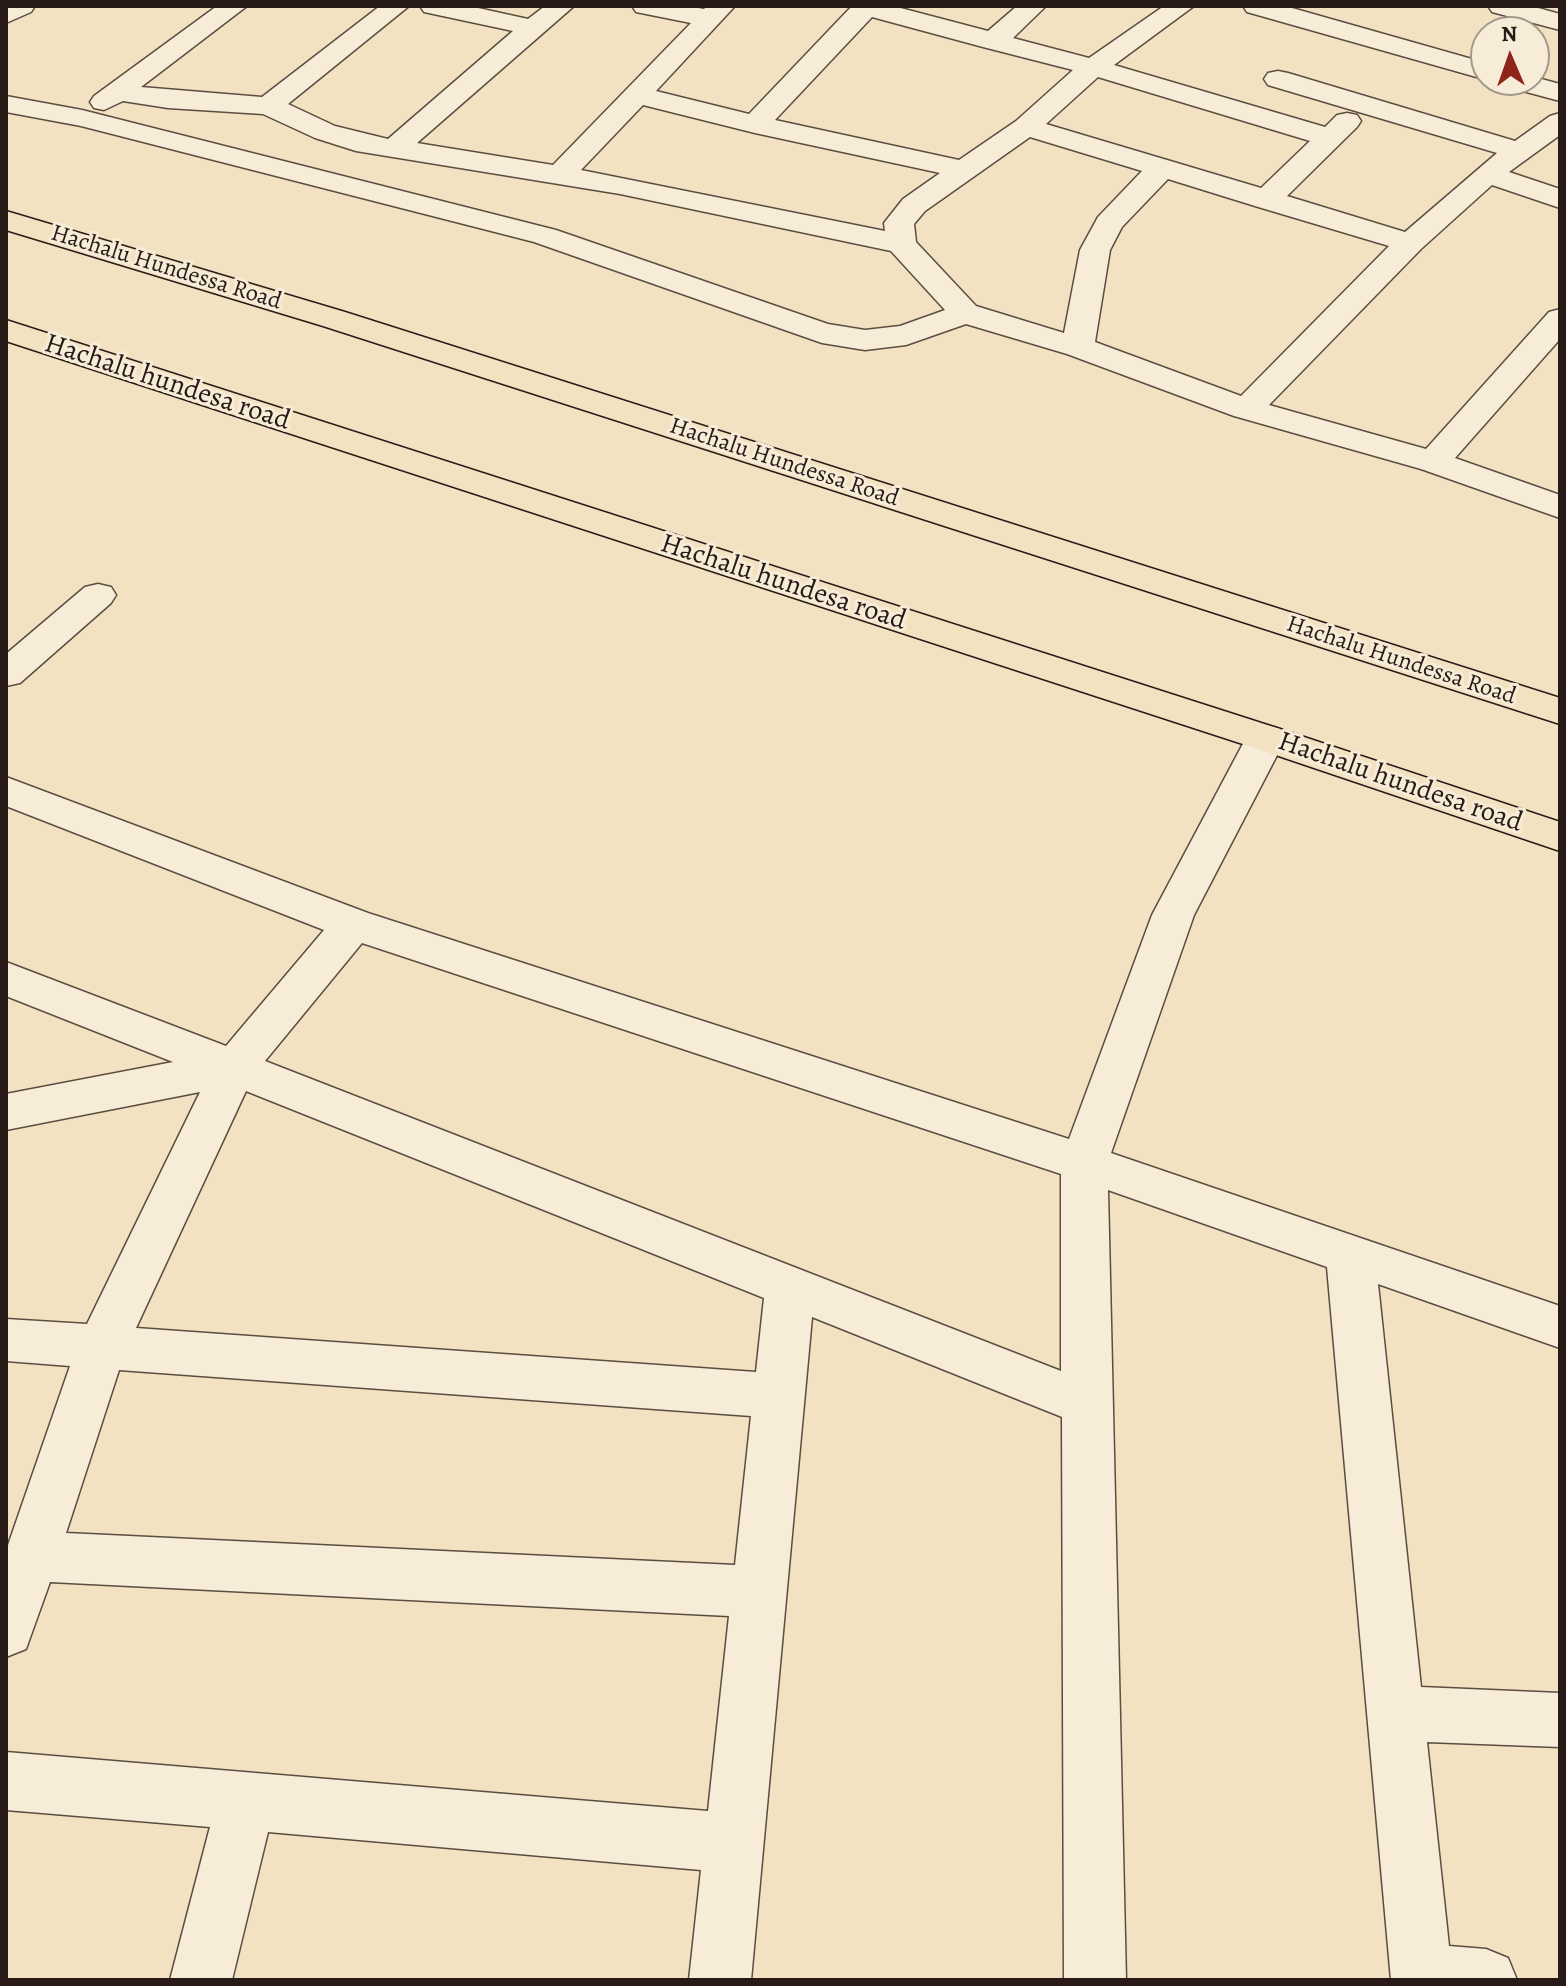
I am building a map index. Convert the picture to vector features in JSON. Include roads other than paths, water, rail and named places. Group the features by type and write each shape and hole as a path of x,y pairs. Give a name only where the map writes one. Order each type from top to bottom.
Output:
{"main road":[{"name":"Hachalu Hundessa Road","path":"6,220 334,319 1560,711"},
{"name":"Hachalu hundesa road","path":"6,330 1266,738 1560,837"}],"street":[{"path":"6,15 22,6"},
{"path":"82,118 234,6"},
{"path":"268,106 396,6"},
{"path":"433,6 533,28"},
{"path":"395,148 561,6"},
{"path":"645,6 715,12"},
{"path":"993,41 1033,6"},
{"path":"1256,6 1470,68"},
{"path":"1501,6 1560,22"},
{"path":"755,124 866,7 1093,67 1328,137"},
{"path":"901,244 899,223 914,205 1026,127 1093,67 1174,7"},
{"path":"560,175 715,12"},
{"path":"1241,112 1335,30"},
{"path":"1278,79 1516,150"},
{"path":"118,92 168,100 268,106 325,132 356,142 560,175 901,244 965,313 1078,347 1246,409 1433,462 1560,507"},
{"path":"636,95 965,170"},
{"path":"6,104 82,118 545,236 822,333 865,340 906,335 965,313"},
{"path":"1266,200 1328,137 1365,106"},
{"path":"1246,409 1410,243 1516,150 1560,122"},
{"path":"1026,127 1410,243"},
{"path":"1078,347 1095,250 1109,223 1162,168"},
{"path":"1487,174 1560,199"},
{"path":"1433,462 1560,319"},
{"path":"6,674 98,595"},
{"path":"1095,1980 1084,1163 1173,915 1266,738"},
{"path":"6,791 353,924 1084,1163 1560,1327"},
{"path":"6,1631 102,1346 234,1068 353,924"},
{"path":"6,978 1087,1404"},
{"path":"6,1112 234,1068"},
{"path":"1350,1255 1422,1977 1486,1980"},
{"path":"720,1980 790,1286"},
{"path":"6,1340 778,1396"},
{"path":"31,1556 759,1592"},
{"path":"1395,1713 1560,1720"},
{"path":"6,1781 734,1843"},
{"path":"201,1980 246,1801"}]}
